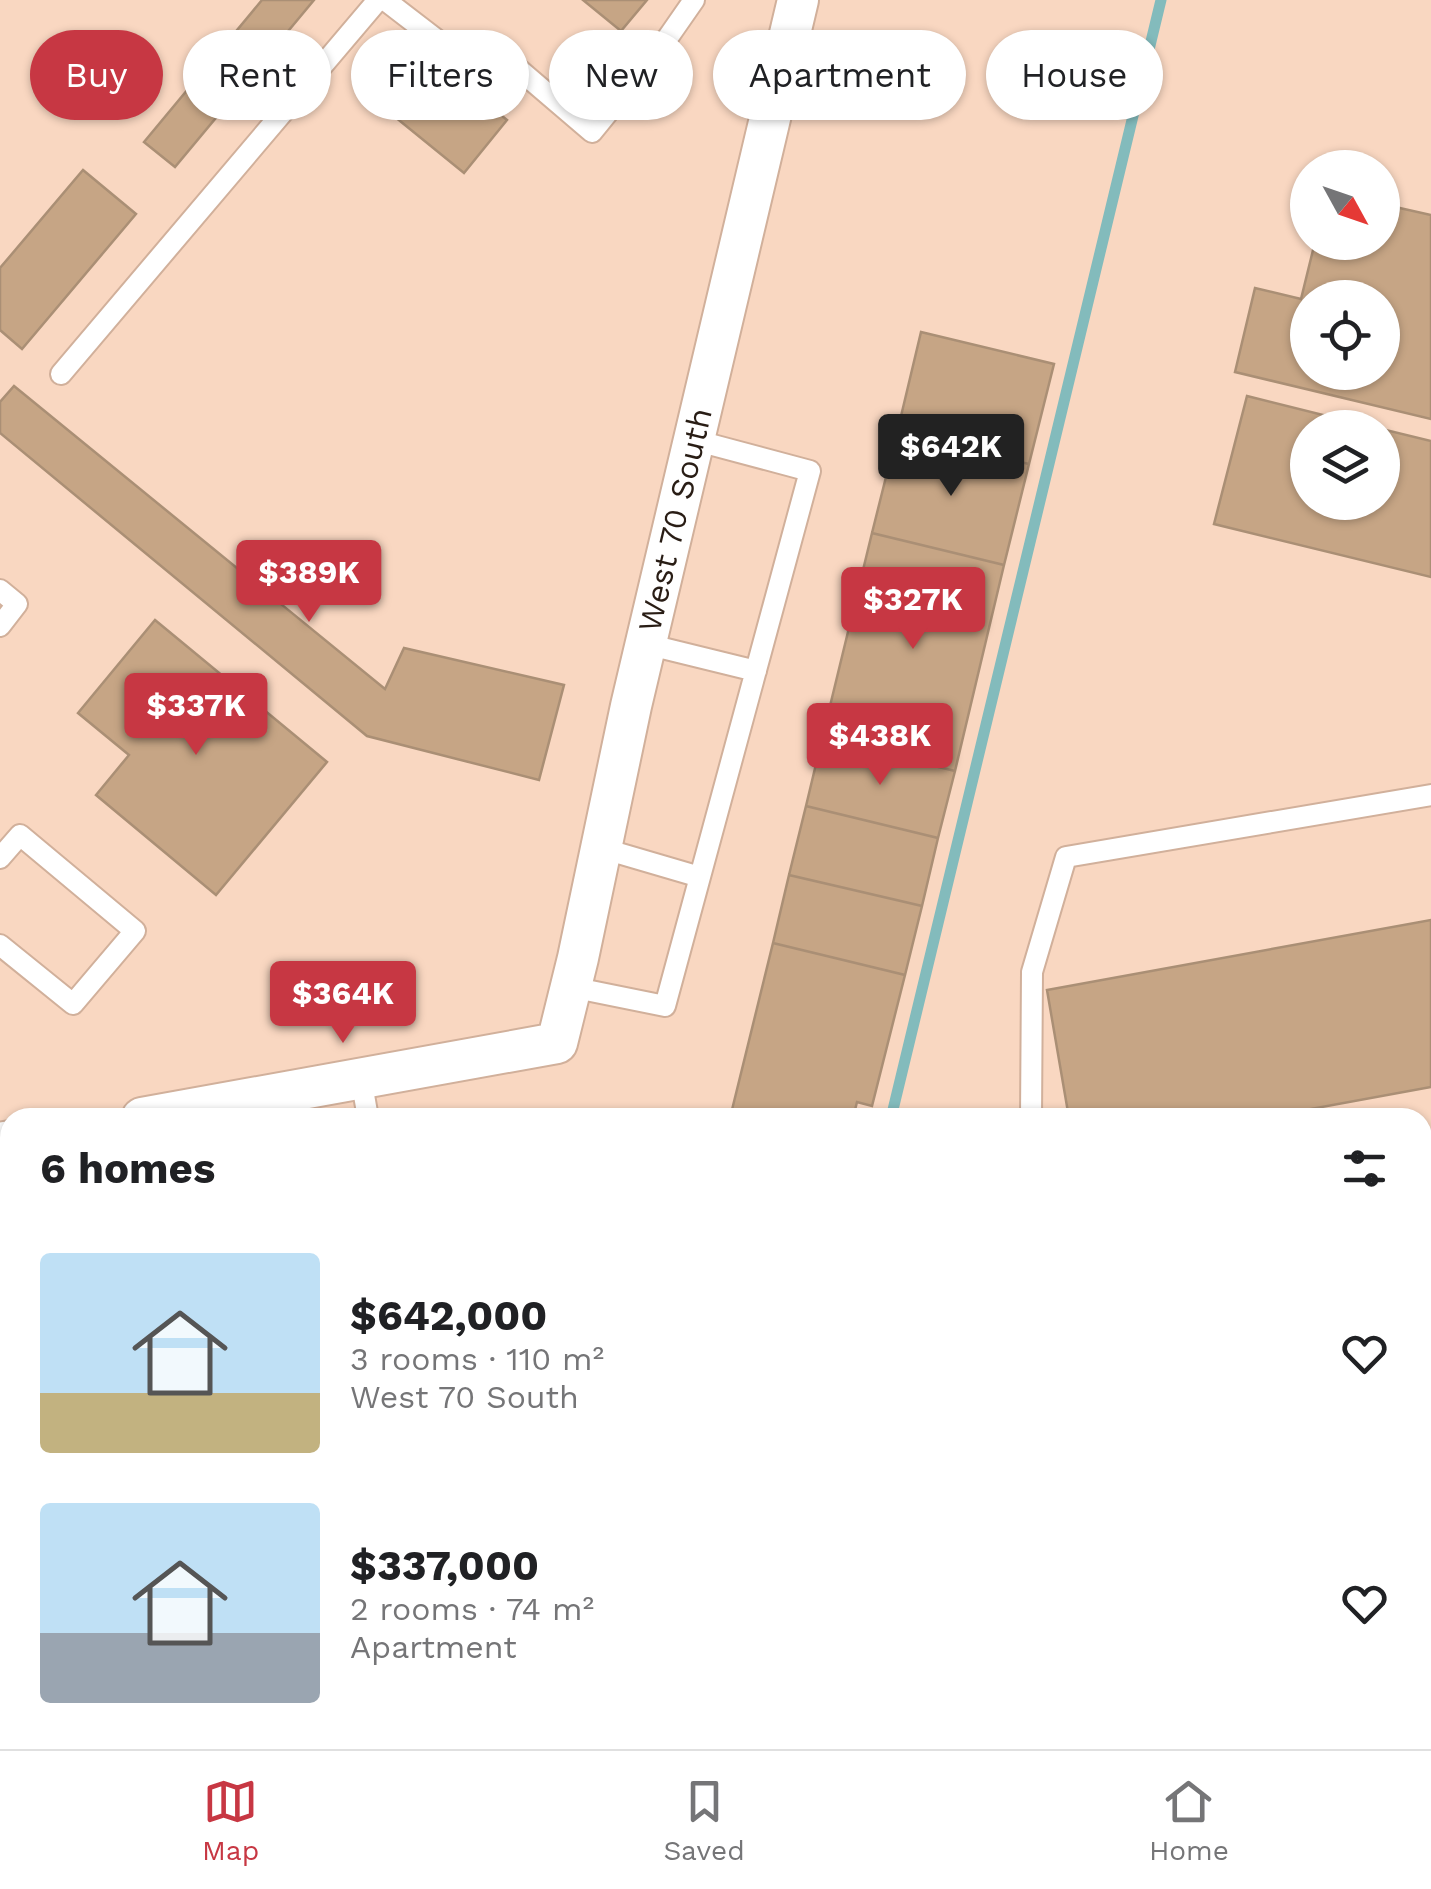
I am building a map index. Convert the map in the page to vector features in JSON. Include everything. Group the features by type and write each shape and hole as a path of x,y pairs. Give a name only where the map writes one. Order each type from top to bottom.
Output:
{"street":[{"name":"West 70 South","path":"361,1078 557,1043 646,644 798,0"},
{"path":"197,1108 361,1078"}],"lane":[{"path":"60,374 382,0 450,50 488,42 592,132 694,0"},
{"path":"571,987 665,1006 810,472 694,440"},
{"path":"0,590 17,604 0,626"},
{"path":"646,644 756,671"},
{"path":"1031,1108 1032,972 1066,857 1431,796"},
{"path":"0,858 20,835 135,931 73,1004 0,945"},
{"path":"601,848 700,878"},
{"path":"361,1078 366,1108"}],"building":[{"path":"262,0 314,0 289,30 237,30"},
{"path":"583,0 647,0 620,30"},
{"path":"183,95 183,120 214,120 175,167 144,142"},
{"path":"399,120 507,120 464,173"},
{"path":"83,170 136,214 22,349 0,330 0,268"},
{"path":"1400,208 1431,215 1431,419 1310,390 1400,390 1400,280 1306,280 1311,260 1400,260"},
{"path":"1255,288 1290,296 1290,385 1235,372"},
{"path":"921,332 1054,364 1029,464 897,433"},
{"path":"14,386 385,689 404,648 564,685 539,780 367,736 0,433 0,402"},
{"path":"1247,396 1303,410 1290,410 1290,520 1400,520 1400,433 1431,441 1431,577 1214,524"},
{"path":"897,433 1029,464 1004,565 872,533"},
{"path":"872,533 1004,565 955,771 822,739"},
{"path":"155,620 327,762 216,895 96,795 129,755 78,713"},
{"path":"822,739 955,771 938,838 806,806"},
{"path":"806,806 938,838 922,906 789,875"},
{"path":"789,875 922,906 905,975 773,943"},
{"path":"1431,920 1431,1087 1317,1108 1067,1108 1047,990"},
{"path":"773,943 905,975 872,1106 857,1102 856,1108 732,1108"}],"waterway":[{"path":"893,1108 1161,0"}]}
